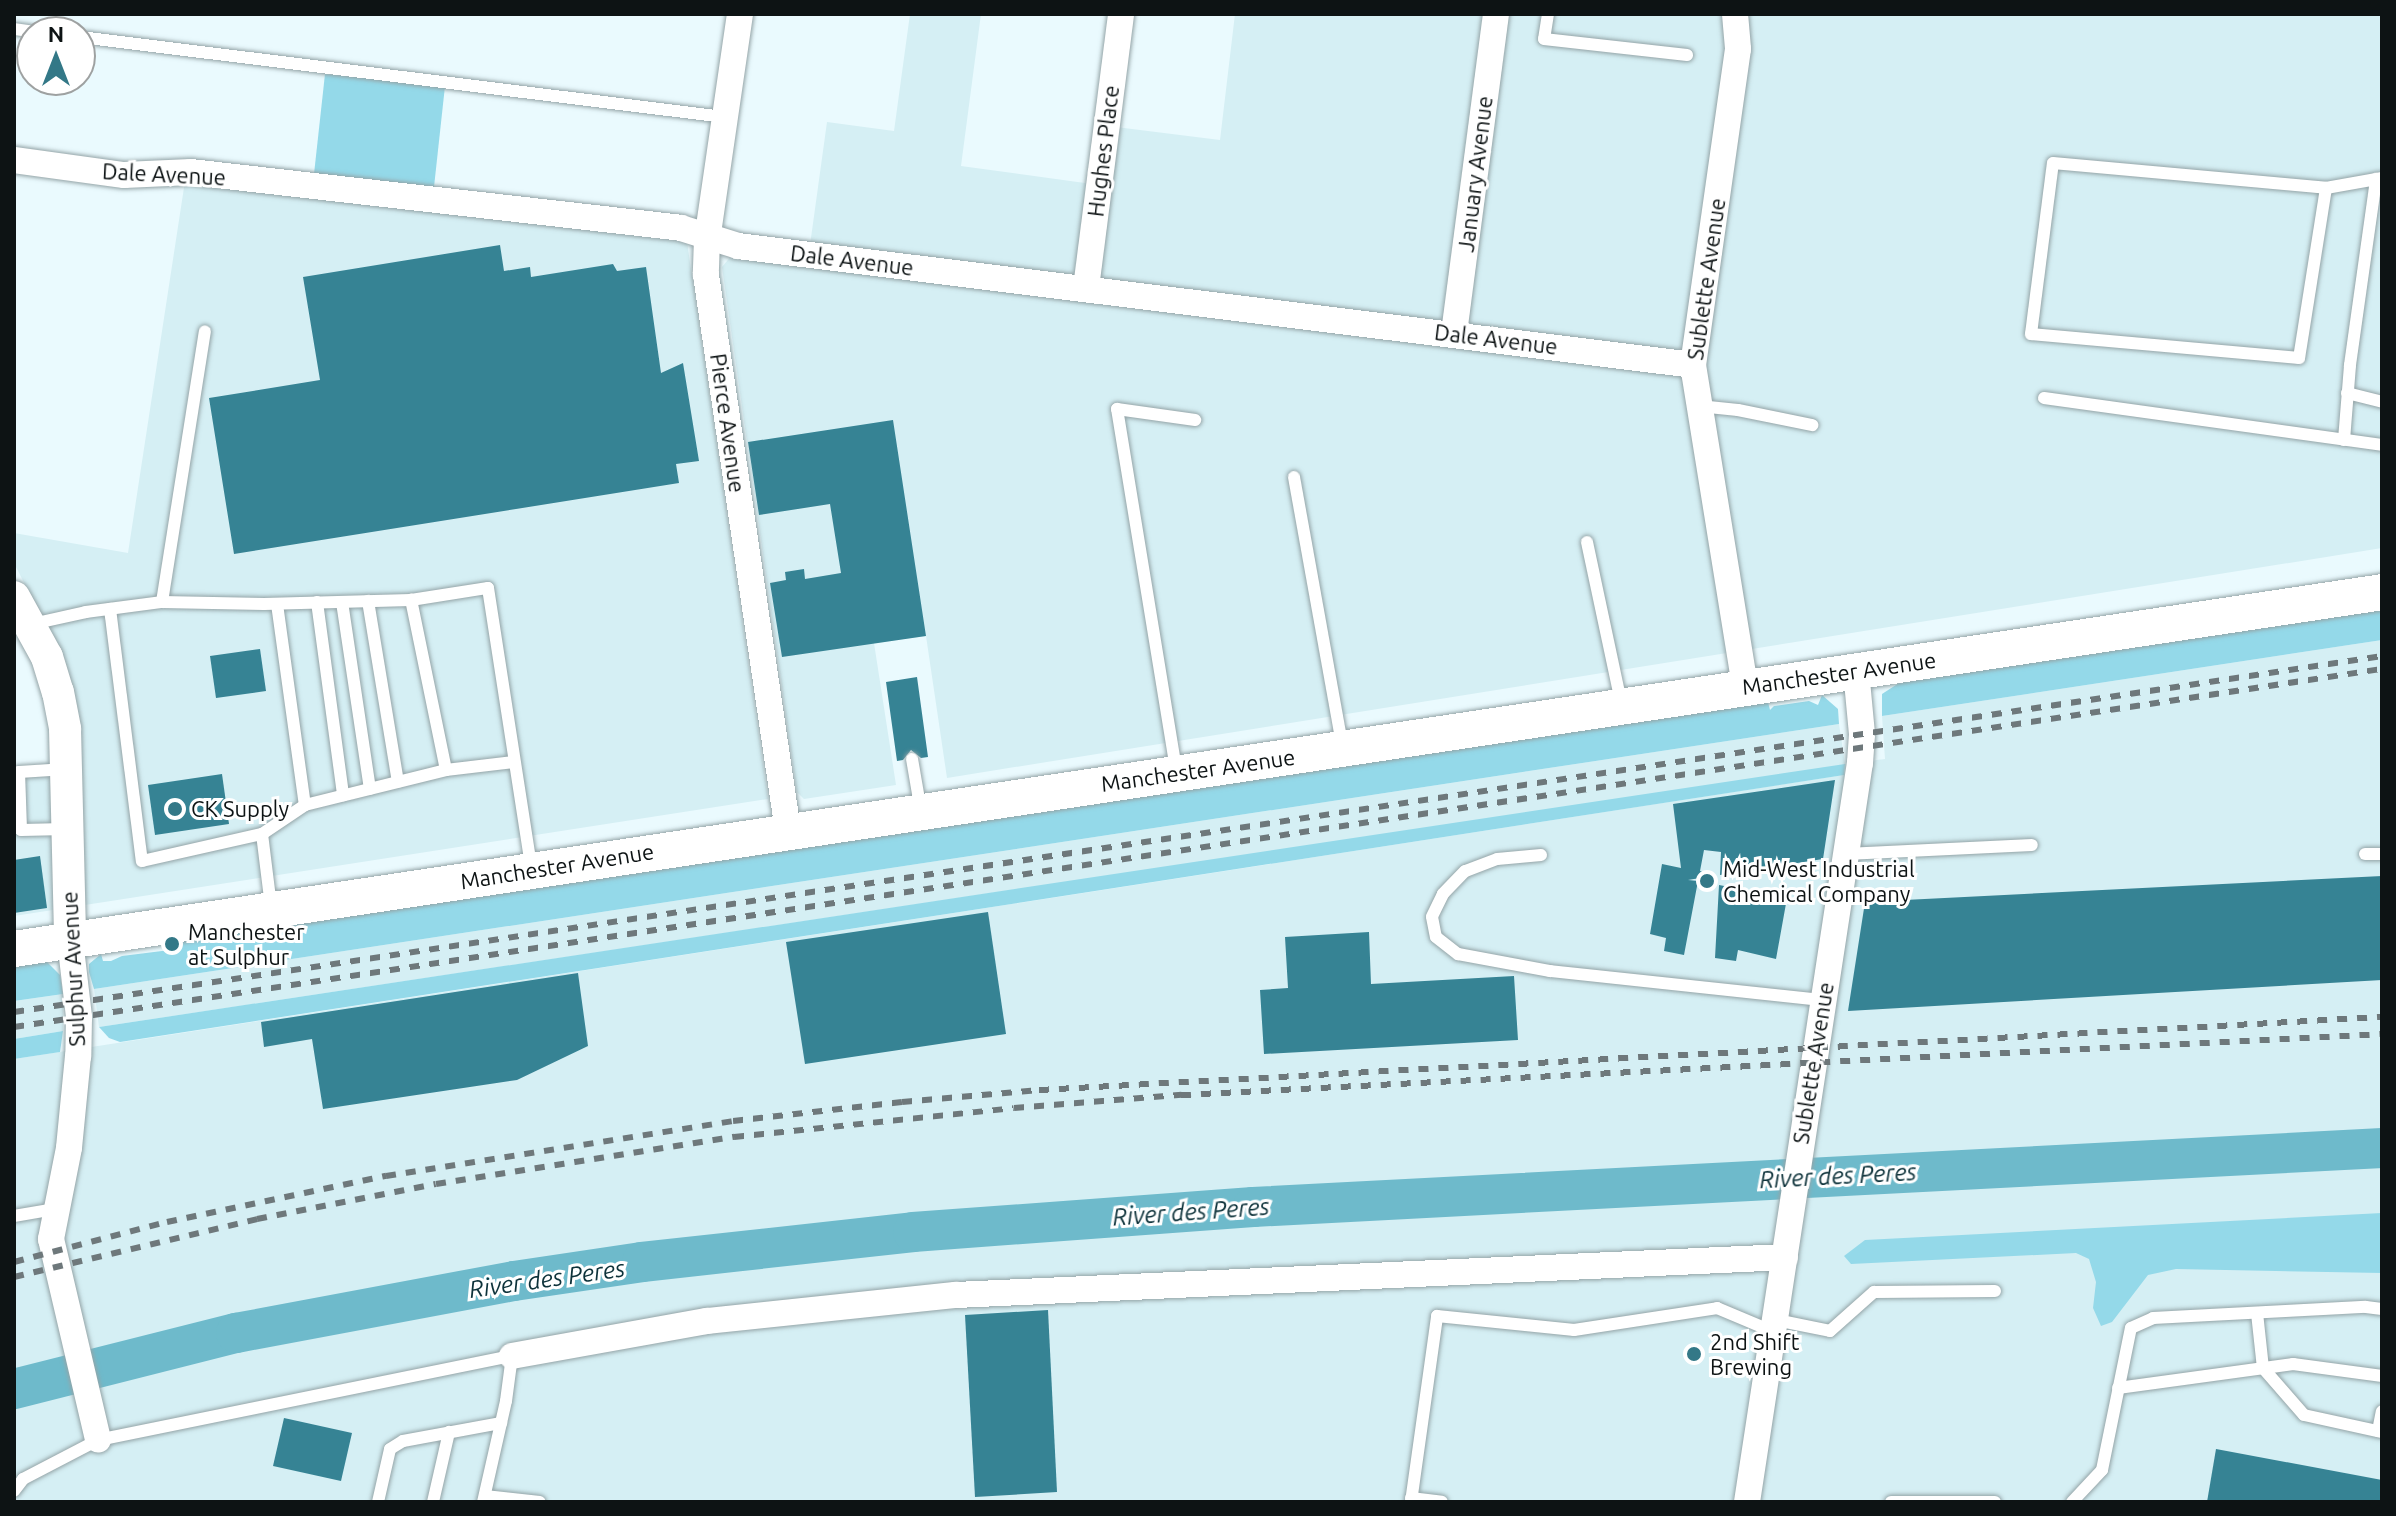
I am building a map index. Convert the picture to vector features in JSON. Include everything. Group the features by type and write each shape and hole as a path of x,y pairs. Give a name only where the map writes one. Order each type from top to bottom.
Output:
{"main road":[{"name":"Manchester Avenue","path":"14,949 2382,592"}],"street":[{"name":"Pierce Avenue","path":"740,14 707,239 706,275 788,831"},
{"name":"Hughes Place","path":"1086,288 1121,14"},
{"name":"January Avenue","path":"1454,333 1496,14"},
{"name":"Sublette Avenue","path":"1735,14 1738,49 1693,365 1745,686"},
{"name":"Dale Avenue","path":"14,160 124,175 191,172 681,228 707,239 738,246 1693,365"},
{"name":"Sulphur Avenue","path":"14,597 22,626 47,657 58,692 66,769 70,940 79,1017 78,1056 69,1148 51,1239 98,1440"},
{"name":"Sublette Avenue","path":"1747,1502 1862,748 1856,671"},
{"path":"512,1356 707,1321 956,1295 1786,1246"}],"lane":[{"path":"1548,14 1544,39 1687,55"},
{"path":"96,39 724,117"},
{"path":"2326,188 2299,358 2031,334 2053,163 2326,188 2379,178 2347,393 2344,440"},
{"path":"162,602 205,331"},
{"path":"2347,393 2382,402"},
{"path":"2044,398 2382,445"},
{"path":"1699,406 1812,425"},
{"path":"1177,772 1117,409 1195,420"},
{"path":"1294,477 1343,748"},
{"path":"1587,542 1621,705"},
{"path":"22,626 162,602 277,604 411,600 488,588 532,870"},
{"path":"411,600 446,770"},
{"path":"368,601 398,782"},
{"path":"317,602 343,795"},
{"path":"342,602 370,789"},
{"path":"277,604 305,805"},
{"path":"110,609 142,861 262,834 305,805 446,770 514,762"},
{"path":"912,759 921,812"},
{"path":"66,769 19,772 21,830 67,829"},
{"path":"262,834 271,909"},
{"path":"1846,854 2032,845"},
{"path":"2365,854 2382,854"},
{"path":"1541,855 1497,859 1465,871 1443,894 1432,917 1436,937 1458,954 1550,971 1822,1000"},
{"path":"14,1216 55,1209"},
{"path":"1442,1502 1411,1500 1437,1316 1574,1330 1717,1308 1775,1326 1830,1331 1874,1292 1995,1291"},
{"path":"2072,1502 2102,1470 2131,1328 2153,1318 2366,1307 2382,1309"},
{"path":"2257,1313 2263,1368 2304,1415 2380,1431 2382,1411"},
{"path":"14,1491 23,1479 98,1440 512,1356 484,1499 540,1502"},
{"path":"2118,1388 2293,1364 2382,1376"},
{"path":"378,1502 390,1449 403,1441 501,1423"},
{"path":"433,1502 449,1432"},
{"path":"1891,1502 1995,1502"}],"shaded area":[{"path":"910,14 981,14 961,166 1092,184 1079,278 810,245 827,122 894,131"},
{"path":"1235,14 2382,14 2382,548 947,778 926,636 874,643 896,785 804,799 797,792 722,267 732,255 1093,297 1116,127 1220,140"},
{"path":"325,74 445,86 434,187 314,174"},
{"path":"185,181 687,242 768,799 14,916 14,768 56,762 61,656 14,563 14,533 128,553"},
{"path":"2382,610 2382,640 1882,716 1882,694 1899,683"},
{"path":"2382,640 2382,1502 14,1502 14,1059 1843,775 1845,765 99,1027 94,989 1839,724 1845,764 1885,759 1882,716"},
{"path":"1822,695 1838,709 1839,724 94,989 89,972 89,964 101,954 103,961 111,961 122,956 170,950 169,942 1768,702 1770,710 1774,706 1809,701 1818,705"},
{"path":"1845,764 1844,775 120,1042 109,1038 99,1027"},
{"path":"47,962 60,975 63,994 14,1001 14,966"},
{"path":"63,994 63,1031 14,1039 14,1001"},
{"path":"63,1031 60,1052 14,1059 14,1039"},
{"path":"2382,1213 2382,1273 2176,1269 2148,1275 2112,1322 2101,1326 2093,1308 2096,1282 2089,1259 2076,1253 1851,1264 1844,1256 1865,1240"}],"building":[{"path":"500,245 504,271 530,267 531,277 613,264 617,271 646,267 661,373 683,363 699,461 676,464 679,483 234,554 209,398 320,380 303,277"},
{"path":"893,420 926,636 782,657 770,583 786,580 785,572 804,569 805,579 841,573 830,504 759,515 748,442"},
{"path":"260,649 266,691 216,698 210,656"},
{"path":"917,677 928,757 921,758 911,750 903,760 897,761 886,682"},
{"path":"222,774 229,824 155,835 148,785"},
{"name":"Mid-West Industrial Chemical Company","path":"1835,780 1823,859 1720,875 1721,852 1704,850 1700,871 1712,873 1712,876 1688,880 1698,881 1684,955 1664,951 1666,938 1650,934 1662,864 1681,868 1673,804"},
{"path":"40,856 47,908 14,913 14,860"},
{"path":"2382,876 2382,980 1848,1011 1865,902"},
{"path":"1719,885 1787,898 1776,959 1738,950 1736,961 1715,958"},
{"path":"988,912 1006,1034 805,1064 786,942"},
{"path":"1369,932 1371,984 1514,976 1518,1040 1264,1054 1260,990 1288,988 1285,937"},
{"path":"578,973 588,1046 517,1080 323,1109 312,1039 264,1047 261,1022"},
{"path":"1048,1310 1057,1492 975,1497 965,1315"},
{"path":"284,1418 352,1433 341,1481 273,1466"},
{"path":"2216,1449 2382,1480 2382,1502 2207,1502"}],"waterway":[{"name":"River des Peres","path":"14,1389 236,1333 514,1281 642,1262 913,1232 1253,1207 2382,1148"}],"railway":[{"path":"14,1012 2382,656"},
{"path":"14,1027 2382,669"},
{"path":"14,1262 167,1222 386,1176 733,1121 902,1102 1039,1090 2382,1017"},
{"path":"14,1277 257,1219 436,1184 734,1137 1014,1108 1181,1095 2382,1034"}],"place":[{"name":"CK Supply","path":"175,809"},
{"name":"Mid-West Industrial Chemical Company","path":"1707,881"},
{"name":"Manchester at Sulphur","path":"172,944"},
{"name":"2nd Shift Brewing","path":"1694,1354"}]}
